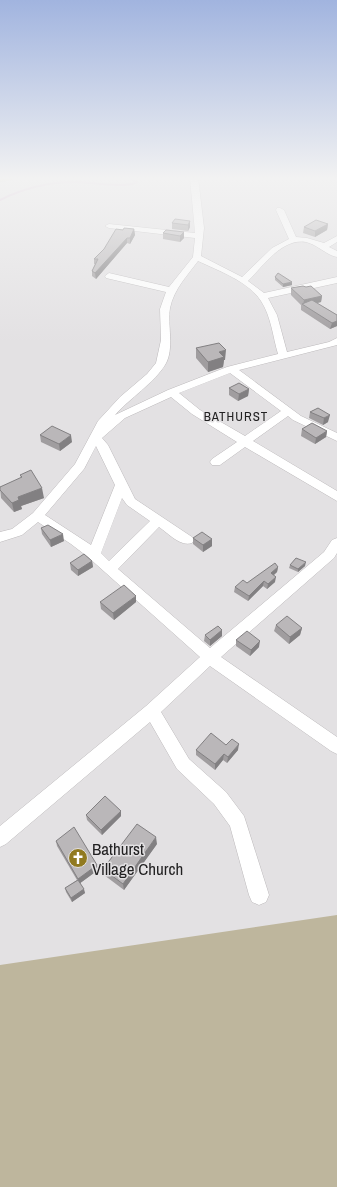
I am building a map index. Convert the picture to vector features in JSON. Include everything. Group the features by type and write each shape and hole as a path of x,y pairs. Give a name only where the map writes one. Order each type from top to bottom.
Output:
{"street":[{"path":"167,232 199,236"},
{"path":"0,537 17,532 37,516 80,466 102,423 124,399 151,376 161,364 166,340 165,310 170,290 197,257 199,232"},
{"path":"290,232 293,239"},
{"path":"325,246 337,238"},
{"path":"243,281 271,254 286,242 293,239 311,240 325,246 337,255"},
{"path":"197,257 243,281 262,296 273,316 284,356"},
{"path":"109,276 170,290"},
{"path":"262,296 337,280"},
{"path":"95,438 121,416 172,392 231,369 332,344 337,341"},
{"path":"231,369 287,412 337,437"},
{"path":"172,392 196,412 337,497"},
{"path":"216,462 287,412"},
{"path":"95,438 102,445 121,485 131,502 187,540"},
{"path":"94,553 121,485"},
{"path":"37,516 77,540 94,553 109,569 210,657 337,746"},
{"path":"109,569 158,520"},
{"path":"0,838 152,710 210,657 329,555 337,543"},
{"path":"152,710 183,764 220,798 238,822 258,895"}],"shaded area":[{"path":"337,915 337,1187 0,1187 0,965"}],"building":[{"path":"114,232 132,232 130,238 127,238 95,273 92,271 98,259 94,259 104,249"},
{"path":"164,232 184,232 180,236"},
{"path":"278,273 292,282 283,284 275,277"},
{"path":"311,286 322,296 304,300 291,288"},
{"path":"312,300 337,315 337,321 332,323 302,304"},
{"path":"219,343 226,350 219,352 224,357 208,362 196,348"},
{"path":"239,383 249,389 239,394 229,388"},
{"path":"318,408 330,415 324,418 310,412"},
{"path":"312,423 327,431 316,438 302,429"},
{"path":"52,426 71,435 59,444 40,435"},
{"path":"31,470 42,488 18,497 19,500 12,503 0,490 0,487 22,477 20,475"},
{"path":"48,525 63,534 50,540 41,528"},
{"path":"202,532 212,539 203,545 193,538"},
{"path":"84,554 92,561 78,570 70,563"},
{"path":"296,558 306,562 298,569 290,565"},
{"path":"275,563 278,567 271,573 276,577 268,584 264,581 249,596 235,587 243,580 247,583"},
{"path":"124,585 136,596 113,613 100,602"},
{"path":"287,616 302,628 290,637 276,625"},
{"path":"218,626 222,630 210,640 205,635"},
{"path":"247,631 260,641 251,650 236,640"},
{"path":"211,733 226,745 232,739 239,744 228,757 224,754 215,764 196,750"},
{"path":"105,796 121,811 101,830 86,815"},
{"path":"137,824 156,837 123,884 103,869"},
{"name":"Bathurst Village Church","path":"74,827 97,865 78,879 56,841"},
{"path":"78,880 84,889 71,898 65,888"}],"place":[{"name":"Bathurst Village Church","path":"78,858"}],"district":[{"name":"BATHURST","path":"236,416"}]}
